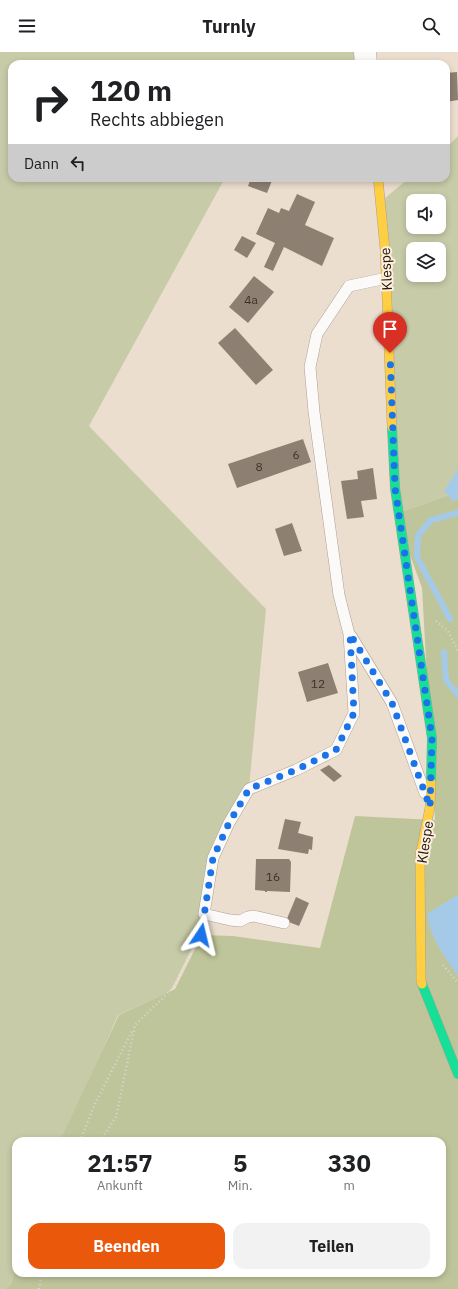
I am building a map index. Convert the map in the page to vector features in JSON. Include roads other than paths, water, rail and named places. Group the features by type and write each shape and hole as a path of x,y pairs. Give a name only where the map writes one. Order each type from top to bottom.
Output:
{"street":[{"name":"Klespe","path":"378,182 387,278 395,488 432,738 430,807 420,856 421,981 458,1074"}],"lane":[{"path":"284,923 254,916 240,921 204,914 213,858 229,823 249,789 296,770 336,750 354,713 350,634 339,595 314,412 310,367 317,334 350,286 387,278"},
{"path":"350,634 392,703 430,807"}],"water":[{"path":"458,469 458,499 453,501 444,491"},
{"path":"458,895 458,976 434,938 428,913"}],"waterway":[{"path":"450,619 417,557 418,535 431,520 458,513"},
{"path":"444,652 446,680 458,695"}]}
